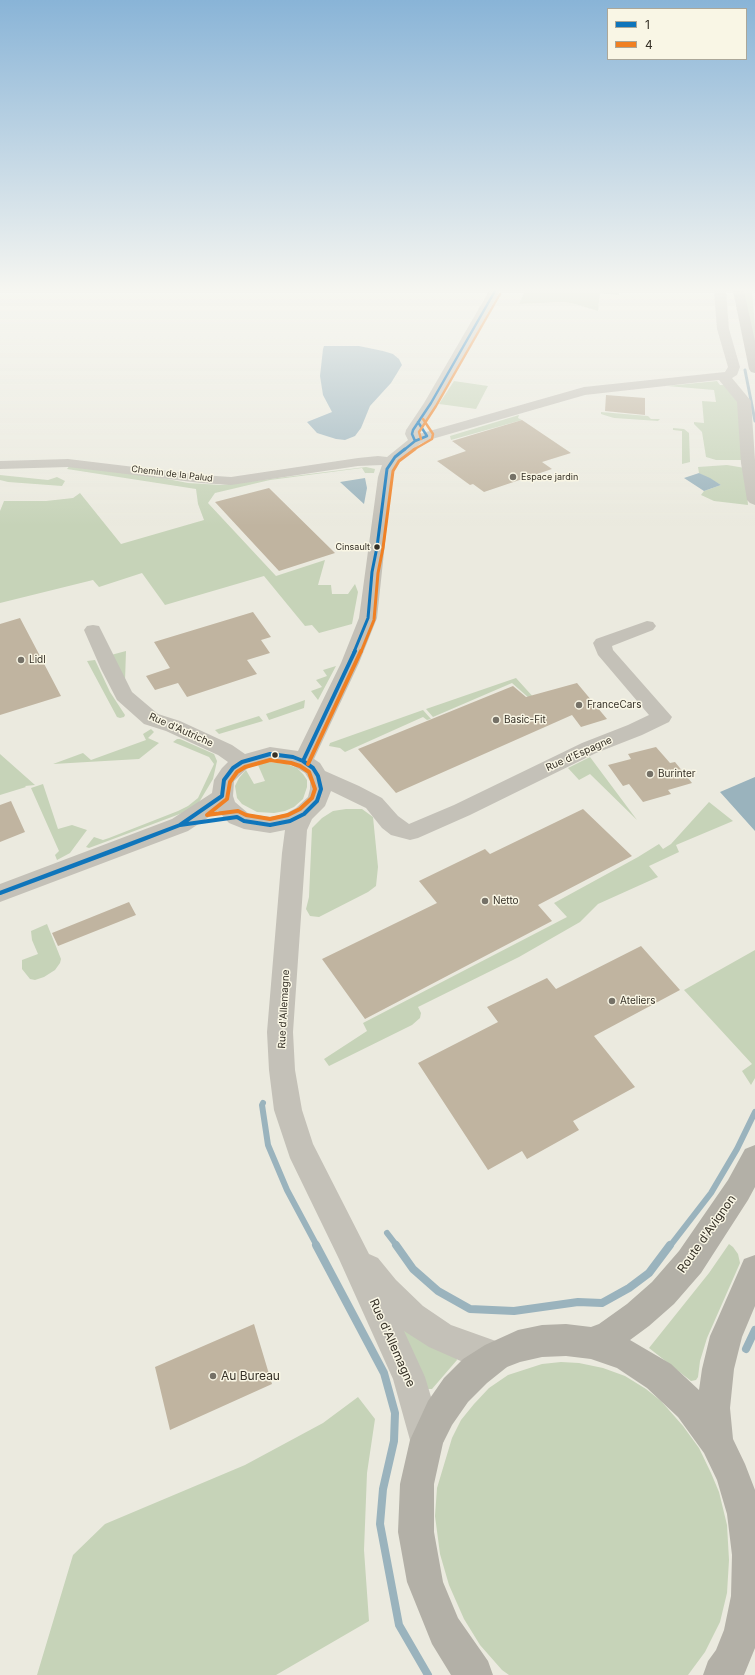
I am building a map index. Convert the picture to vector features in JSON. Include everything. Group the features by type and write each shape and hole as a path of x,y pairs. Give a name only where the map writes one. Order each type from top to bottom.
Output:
{"main road":[{"name":"Route d'Avignon","path":"591,1343 610,1335 638,1316 663,1293 690,1262 738,1190 755,1159"},
{"path":"716,1441 713,1408 718,1369 726,1336 755,1270"},
{"path":"474,1675 445,1631 425,1582 416,1532 417,1484 428,1440 440,1413 456,1390 475,1371 496,1356 518,1346 542,1341 566,1340 591,1343 626,1355 659,1376 690,1405 716,1441 733,1476 750,1518 752,1595 743,1630 728,1671"}],"street":[{"path":"421,439 412,434 451,369"},
{"path":"303,761 350,663 368,618 385,477 390,462 421,439 584,391 636,384 723,376 733,372 734,369"},
{"path":"723,376 744,401 748,464 754,500"},
{"name":"Chemin de la Palud","path":"0,464 68,462 201,480 231,481 358,462 378,460 390,462"},
{"name":"Rue d'Espagne","path":"318,776 328,782 352,791 374,803 390,822 400,829 410,832 462,810 589,748 635,730 662,717 604,652 602,643 647,626"},
{"name":"Rue d'Autriche","path":"93,630 124,696 151,719 173,726 225,750 242,762"},
{"path":"311,808 321,789 318,776 313,768 303,761 286,755 270,754 242,762 233,768 223,784 222,796 226,806 237,817 244,821 270,826 290,821 311,808 341,800 374,803"},
{"path":"180,825 201,812 222,796"},
{"name":"Rue d'Allemagne","path":"311,808 296,830 292,853 287,958 280,1032 282,1070 288,1110 300,1148 350,1248 409,1377 428,1440"},
{"path":"0,893 180,825 205,820 237,817"},
{"path":"270,826 292,853"},
{"name":"Rue d'Allemagne","path":"350,1248 385,1290 412,1317 440,1336 463,1346 496,1356"}],"green space":[{"path":"454,381 488,386 476,409 439,404"},
{"path":"717,381 720,385 726,385 739,402 743,460 716,460 706,457 702,432 694,424 694,422 704,423 702,401 716,402 714,390 667,386"},
{"path":"601,412 648,416 651,419 660,419 658,421 614,418 601,414"},
{"path":"519,415 518,418 522,420 451,440 450,436"},
{"path":"673,428 684,429 689,433 690,462 682,464 682,431 673,430"},
{"path":"70,465 157,477 188,483 221,485 366,467 375,469 374,473 365,473 362,468 270,480 215,493 208,503 276,576 325,560 318,585 331,585 332,594 348,594 355,584 358,592 352,624 319,633 312,625 305,626 264,576 165,605 142,573 99,587 93,580 0,603 0,511 4,501 46,501 73,498 80,493 121,544 204,520 198,504 196,489 67,469"},
{"path":"727,465 745,468 748,505 714,501 701,495 704,491 721,485 699,473 698,467"},
{"path":"0,475 48,480 57,477 65,481 62,486 8,482 0,480"},
{"path":"126,651 125,681 111,655"},
{"path":"95,660 110,692 125,715 124,717 117,717 87,661"},
{"path":"336,666 318,700 311,691 322,687 316,680 327,676 323,670"},
{"path":"516,678 555,721 512,683 433,717 426,709"},
{"path":"305,700 304,708 269,720 266,714"},
{"path":"423,710 431,719 427,720 423,717 345,752 340,748 329,746 330,743"},
{"path":"259,716 263,721 219,734 215,730"},
{"path":"151,729 154,732 148,738 159,743 139,759 53,764 83,753 91,760 146,740 143,734"},
{"path":"177,739 214,754 217,761 213,779 198,804 185,812 89,848 86,847 94,837 103,840 109,838 178,811 188,806 198,798 214,764 209,757 173,742"},
{"path":"0,754 35,785 25,786 26,787 0,795"},
{"path":"590,757 637,820 590,774 579,780 568,768"},
{"path":"268,762 287,764 297,768 307,780 307,787 303,799 294,807 285,811 274,813 257,812 242,804 237,798 235,786 239,778 246,770 254,784 265,781 258,765"},
{"path":"43,784 58,829 72,825 87,830 70,853 57,860 55,855 59,851 31,788"},
{"path":"709,802 733,821 676,845 679,852 649,866 658,877 598,904 580,922 519,957 418,1007 421,1013 420,1018 412,1025 329,1066 324,1059 367,1031 363,1023 567,917 554,903 659,844 663,849 671,844"},
{"path":"362,809 373,817 378,867 376,886 368,892 319,917 310,916 306,909 309,897 312,828 322,818 333,811"},
{"path":"47,924 61,959 60,963 55,970 44,977 35,980 30,979 22,969 22,960 38,954 32,940 31,931"},
{"path":"755,950 755,1078 751,1085 742,1071 752,1064 684,990"},
{"path":"729,1244 738,1254 740,1263 707,1338 700,1361 698,1377 696,1380 691,1381 649,1348 709,1273"},
{"path":"398,1325 455,1354 457,1360 432,1389 427,1389"},
{"path":"561,1362 579,1363 603,1368 625,1376 646,1389 661,1401 683,1426 699,1448 719,1492 727,1525 729,1560 727,1593 720,1622 705,1652 688,1675 509,1675 502,1670 480,1645 464,1619 449,1585 440,1554 435,1516 437,1488 452,1438 461,1420 489,1388 508,1375 542,1364"},
{"path":"358,1397 375,1419 367,1473 364,1550 369,1621 276,1675 37,1675 73,1555 105,1524 245,1465 323,1423"}],"water":[{"path":"321,369 399,369 391,383 370,406 361,428 355,436 345,440 336,439 317,433 307,422 332,412 323,395 320,376"},
{"path":"699,473 721,485 704,491 684,478"},
{"path":"365,478 367,488 364,504 340,482"},
{"path":"755,777 755,831 720,792"}],"building":[{"path":"606,395 645,398 645,415 605,411"},
{"path":"522,420 571,453 542,462 552,469 484,492 473,484 470,485 437,461 466,451 452,441"},
{"path":"269,488 335,553 279,571 215,502"},
{"path":"253,612 271,637 261,640 270,653 247,660 257,674 187,697 178,683 155,690 146,676 170,668 154,642"},
{"name":"Lidl","path":"20,618 61,696 0,715 0,624"},
{"path":"577,683 607,719 581,727 572,715 396,793 358,749 513,686 526,697"},
{"name":"Burinter","path":"656,747 670,763 675,762 692,783 668,790 671,794 643,802 629,784 623,786 608,765 631,759 628,754"},
{"path":"11,801 25,832 0,842 0,805"},
{"path":"583,809 632,856 538,905 552,921 365,1019 322,959 437,903 419,881 485,849 490,854"},
{"path":"129,902 136,915 58,946 52,933"},
{"path":"641,946 680,990 594,1036 635,1087 573,1121 579,1130 527,1159 522,1151 488,1170 418,1063 498,1022 487,1007 547,978 556,989"},
{"name":"Au Bureau","path":"254,1324 272,1384 170,1430 155,1367"}],"waterway":[{"path":"745,370 755,421"},
{"path":"263,1103 262,1105 268,1145 287,1190 317,1246"},
{"path":"670,1246 711,1193 737,1149 755,1112"},
{"path":"387,1233 397,1246"},
{"path":"316,1245 384,1373 395,1413 394,1441 383,1489 380,1524 399,1625 428,1675"},
{"path":"396,1245 413,1269 438,1291 470,1309 514,1311 578,1302 602,1303 629,1288 649,1273 670,1245"},
{"path":"746,1349 755,1330"}],"transit line":[{"name":"1","path":"415,441 412,434 413,430 431,403 450,369"},
{"name":"4","path":"421,439 419,432 457,369"},
{"name":"4","path":"308,764 355,666 374,620 378,573 383,548 393,471 399,461 418,446 432,439 433,434 423,419"},
{"name":"1","path":"303,761 350,663 368,618 372,572 377,547 387,469 395,457 415,441 427,436 418,422"},
{"name":"1","path":"270,754 293,757 303,761 313,768 318,776 321,789 317,801 304,814 290,821 270,825 244,821 237,817 180,825 222,796 224,780 233,768 242,762 270,754"},
{"name":"4","path":"270,760 291,763 300,766 309,772 315,789 312,798 300,809 288,815 270,819 246,815 238,811 207,815 227,799 230,782 237,772 245,767 270,760"},
{"name":"1","path":"180,825 116,850 0,893 180,825"}],"place":[{"name":"Espace jardin","path":"513,477"},
{"name":"Cinsault","path":"377,547"},
{"name":"Lidl","path":"21,660"},
{"name":"FranceCars","path":"579,705"},
{"name":"Basic-Fit","path":"496,720"},
{"name":"Burinter","path":"650,774"},
{"name":"Netto","path":"485,901"},
{"name":"Ateliers","path":"612,1001"},
{"name":"Au Bureau","path":"213,1376"}]}
